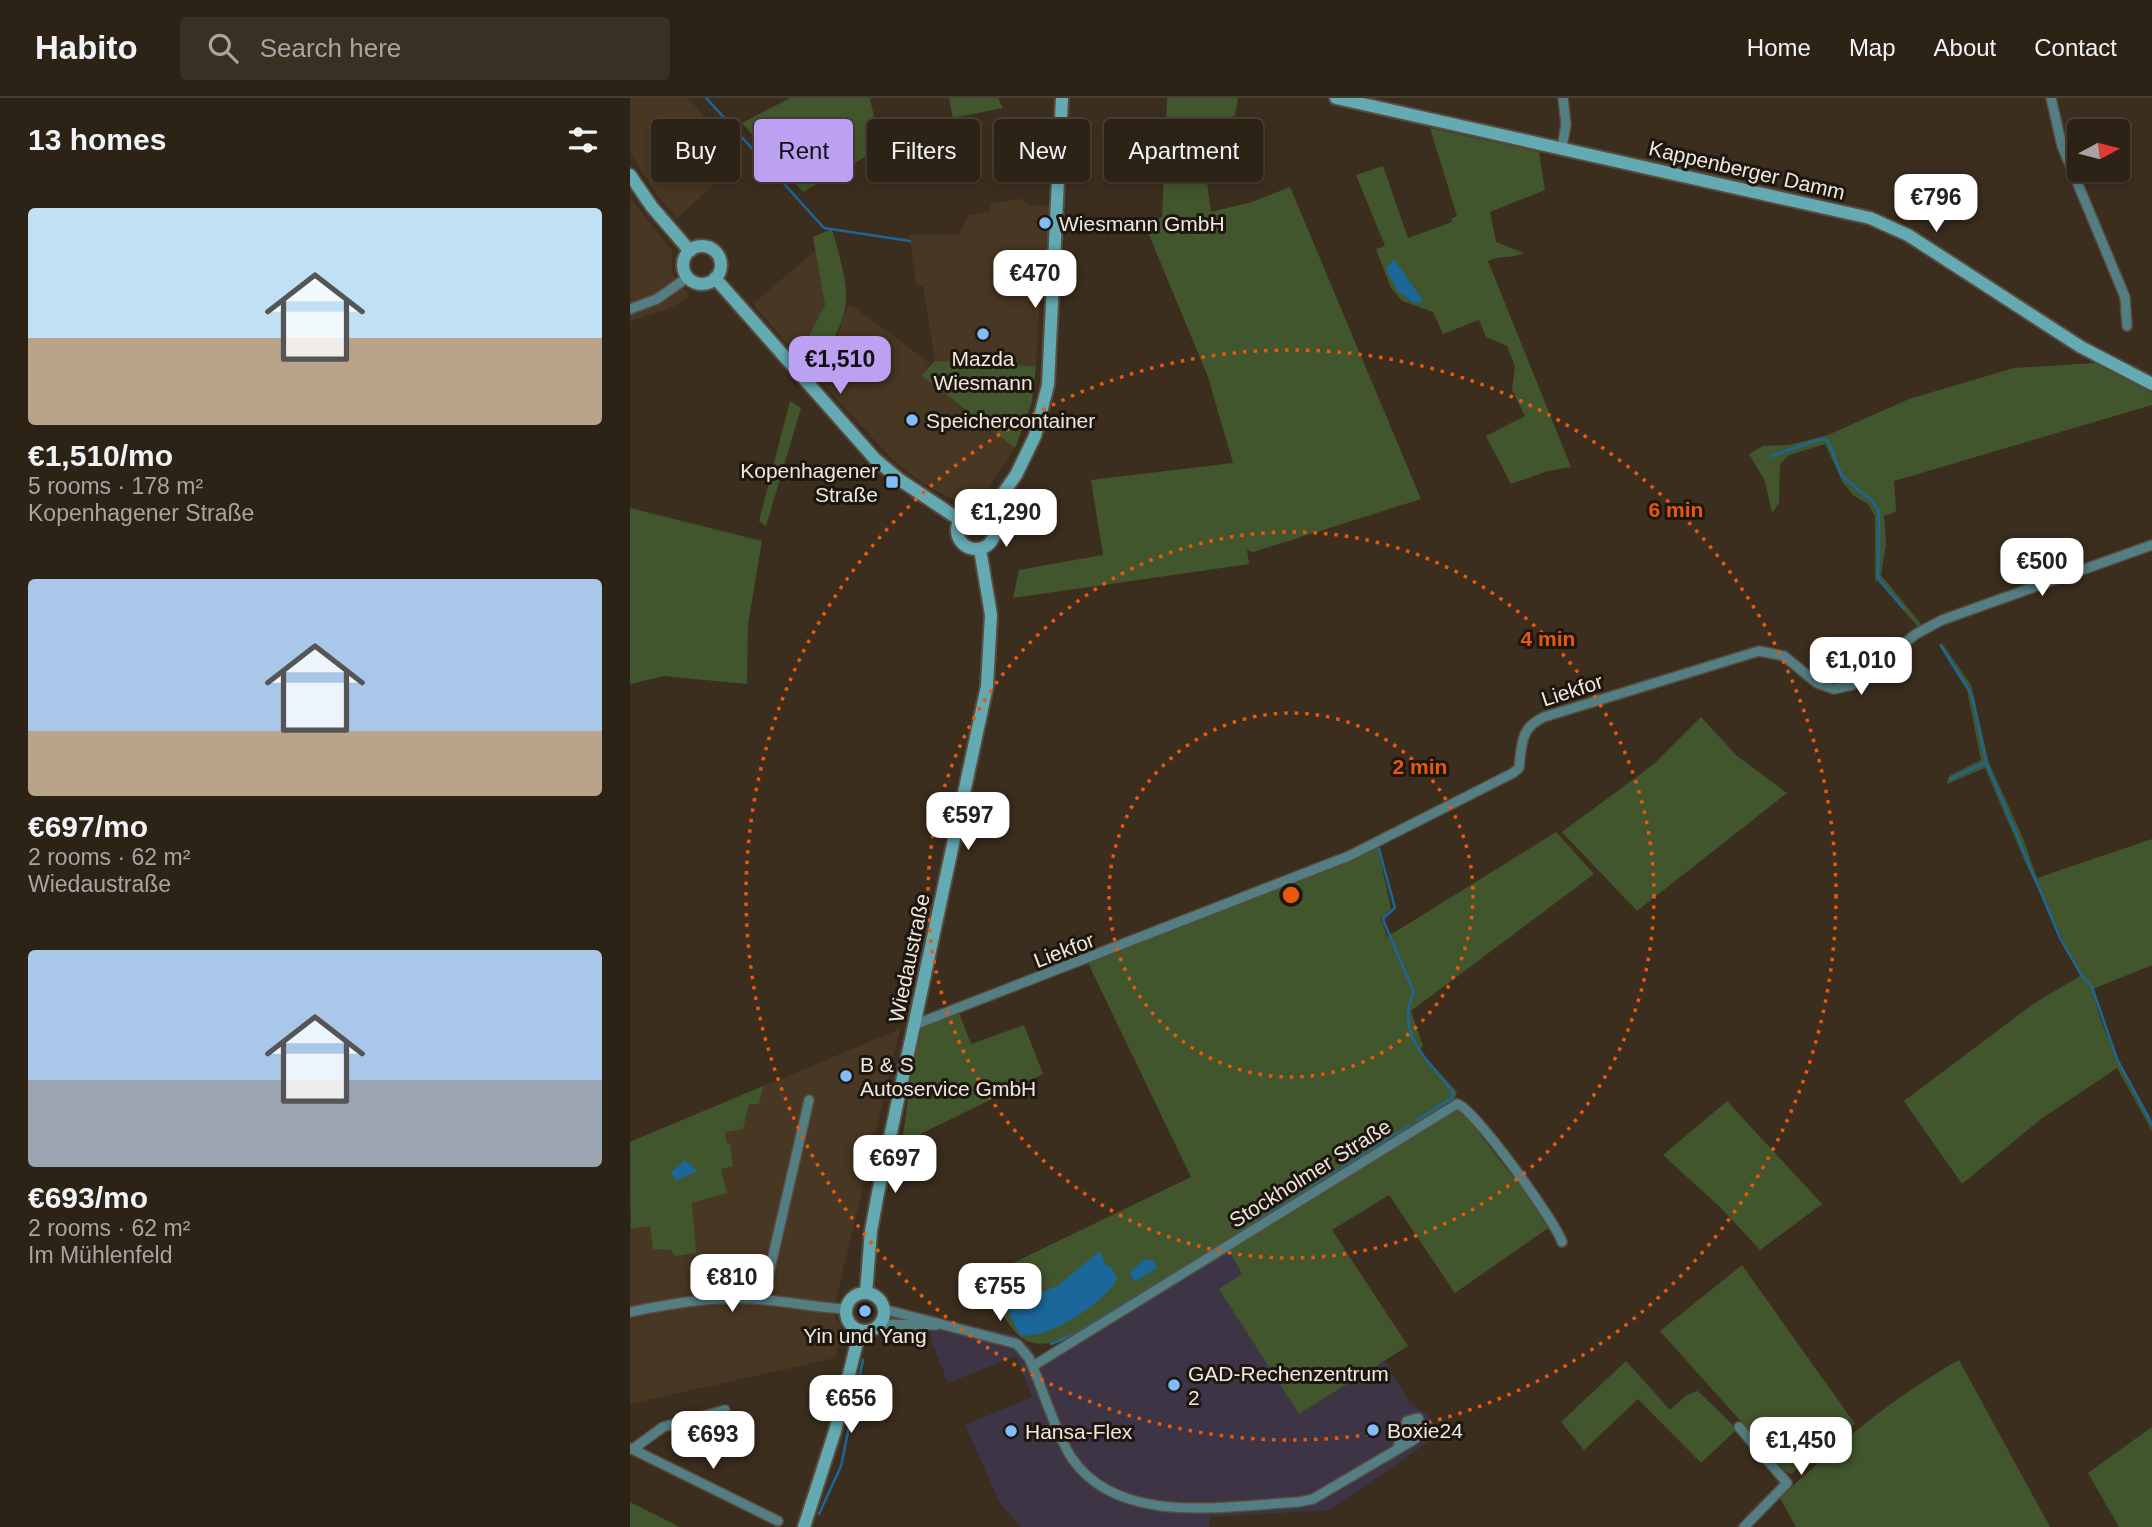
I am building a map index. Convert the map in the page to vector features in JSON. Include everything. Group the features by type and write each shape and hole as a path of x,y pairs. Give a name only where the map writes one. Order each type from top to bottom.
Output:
{"main road":[{"path":"988,515 1016,475 1035,436 1048,385 1062,98"},
{"name":"Kappenberger Damm","path":"1336,98 1870,218 1908,235 2152,384"},
{"path":"630,175 656,213 690,251"},
{"path":"702,246 713,250 721,265 715,278 702,284 688,278 684,266 690,251 702,246"},
{"path":"715,278 875,459 900,480 960,520"},
{"path":"975,512 988,515 994,523 995,535 988,545 980,549 971,548 961,542 957,531 960,520 975,512"},
{"name":"Wiedaustraße","path":"866,1293 871,1231 987,686 990,615 980,549"},
{"path":"866,1293 878,1298 883,1309 880,1324 869,1330 860,1330 851,1325 846,1309 851,1299 866,1293"},
{"path":"804,1527 835,1431 860,1330"}],"street":[{"path":"1562,148 1566,124 1563,98"},
{"path":"2051,98 2062,146 2125,297 2127,326"},
{"path":"630,309 657,299 688,278"},
{"name":"Liekfor","path":"914,1025 1376,843 1513,773 1519,768 1522,735 1527,727 1544,717 1759,651 1784,656 1817,683 1834,689 1852,685 1916,634 1960,611 2152,545"},
{"path":"763,1299 809,1100"},
{"name":"Stockholmer Straße","path":"1033,1366 1457,1104 1472,1114 1517,1171 1562,1242"},
{"path":"630,1312 688,1302 763,1299 846,1309"},
{"path":"883,1309 936,1325 1012,1342 1026,1353 1033,1366 1077,1467 1111,1497 1149,1511 1299,1502 1327,1493 1398,1447"},
{"path":"880,1324 936,1325"},
{"path":"631,1449 663,1427 725,1410"},
{"path":"1739,1427 1787,1483 1744,1527"},
{"path":"631,1449 771,1514 778,1521"}],"shaded area":[{"path":"630,98 688,98 707,119 651,119 651,182 717,182 677,218 658,197 630,152"},
{"path":"630,198 672,250 672,273 690,297 666,310 630,321"},
{"path":"1020,199 1030,205 1050,206 1052,215 1047,269 1041,269 1036,366 935,361 923,286 917,287 909,235 959,234 968,215 990,212 991,204"},
{"path":"816,250 825,305 798,356 753,304"},
{"path":"851,305 930,363 921,375 1015,448 984,494 954,500 919,481 893,460 814,374 838,334 847,307"},
{"path":"900,1029 836,1300 835,1317 842,1329 835,1358 630,1404 630,1142"},
{"path":"1228,1249 1242,1274 1220,1289 1299,1413 1384,1360 1411,1405 1427,1414 1435,1424 1435,1431 1427,1443 1330,1510 1210,1517 1209,1527 1021,1527 1001,1505 965,1425 1032,1397 1016,1356 948,1383 931,1340 929,1313 945,1320 1015,1335 1030,1346 1040,1365"}],"green space":[{"path":"790,98 875,98 870,99 874,119 867,119 867,156 853,164 853,119 754,119 754,137 742,123"},
{"path":"949,98 998,98 1003,108 953,118"},
{"path":"1167,98 1238,98 1235,116 1217,119 1166,119"},
{"path":"1430,128 1539,152 1545,190 1490,212 1496,242 1524,253 1488,261 1571,467 1548,471 1511,484 1486,436 1525,416 1512,390 1515,366 1507,346 1486,337 1479,320 1443,334 1433,312 1402,301 1391,288 1376,249 1385,246 1356,175 1383,166 1408,238 1452,222 1451,219 1457,216"},
{"path":"794,182 821,182 803,192"},
{"path":"1163,182 1207,182 1211,212 1252,202 1290,187 1421,499 1253,552 1247,550 1249,564 1013,598 1019,570 1103,555 1091,480 1233,463 1208,377 1145,225 1162,217"},
{"path":"832,229 844,274 846,304 836,334 814,374 798,356 825,305 813,237"},
{"path":"935,361 1036,366 1032,402 1015,448 921,375"},
{"path":"2095,363 2152,393 2152,405 1894,481 1896,512 1884,516 1886,544 1881,575 1922,625 1918,627 1877,580 1875,582 1875,516 1868,504 1854,496 1843,483 1825,444 1789,455 1780,464 1779,503 1772,513 1765,481 1749,454 1763,446 1789,445 1828,435 1909,399 2014,368"},
{"path":"790,401 801,408 766,526 759,521"},
{"path":"630,508 762,541 748,625 747,684 664,676 630,684"},
{"path":"1942,643 1971,685 1989,763 2023,838 2037,878 2152,839 2152,965 2093,989 2109,1039 2148,1114 2152,1131 2117,1068 2041,1119 1962,1184 1904,1101 2033,1004 2080,976 2026,864 1985,768 1947,784 1949,776 1981,760 1967,690 1939,645"},
{"path":"1701,717 1737,756 1787,793 1637,911 1562,832 1654,764"},
{"path":"1556,832 1594,874 1411,1011 1423,1046 1419,1050 1457,1092 1455,1099 1082,1331 1044,1344 1030,1342 1011,1327 985,1280 986,1276 1191,1177 1088,963 1378,848 1391,909 1381,918 1387,937"},
{"path":"959,1013 971,1044 1024,1025 1043,1074 902,1143 921,1028"},
{"path":"763,1086 759,1104 749,1104 743,1129 725,1132 727,1143 730,1144 733,1166 721,1169 727,1193 692,1203 696,1253 675,1256 671,1250 653,1249 650,1226 631,1229 630,1142"},
{"path":"1727,1101 1822,1204 1760,1250 1722,1209 1663,1155"},
{"path":"1457,1105 1551,1226 1455,1293 1389,1195 1332,1230 1408,1346 1299,1414 1219,1289 1242,1274 1228,1249"},
{"path":"1742,1265 1855,1424 1791,1474 1786,1472 1660,1331"},
{"path":"1959,1360 2050,1527 1796,1527 1780,1498 1865,1423"},
{"path":"1626,1361 1670,1410 1687,1395 1698,1391 1737,1429 1701,1463 1638,1399 1584,1450 1561,1422"},
{"path":"2152,1427 2152,1527 2119,1527 2088,1473"},
{"path":"630,1502 680,1527 630,1527"}],"water":[{"path":"1394,259 1423,301 1414,303 1397,290 1386,269"},
{"path":"685,1160 697,1171 676,1181 671,1172"},
{"path":"1100,1251 1106,1265 1111,1267 1117,1279 1111,1288 1088,1308 1059,1326 1045,1332 1020,1335 1009,1313 1010,1308 1019,1308 1013,1298 1035,1295 1057,1286"},
{"path":"1145,1259 1154,1261 1157,1268 1134,1282 1130,1272"}],"waterway":[{"path":"706,98 725,119"},
{"path":"740,135 824,228 910,241"},
{"path":"1771,456 1821,439 1828,441 1842,476 1873,502 1879,512 1878,578 1904,609"},
{"path":"1941,646 1972,695 1986,762 2060,938 2080,973 2092,987 2117,1059 2152,1124"},
{"path":"1950,779 1984,763"},
{"path":"1379,849 1395,908 1383,918 1414,992 1409,1007 1411,1034 1425,1058 1453,1092 1452,1098 1417,1120"},
{"path":"1235,1235 1410,1125"},
{"path":"1051,1344 1073,1335 1218,1246"},
{"path":"819,1514 841,1466 863,1360"}],"place":[{"name":"Wiesmann GmbH","path":"1045,223"},
{"name":"Mazda Wiesmann","path":"983,334"},
{"name":"Speichercontainer","path":"912,420"},
{"name":"Kopenhagener Straße","path":"892,482"},
{"name":"B & S Autoservice GmbH","path":"846,1076"},
{"name":"Yin und Yang","path":"865,1311"},
{"name":"GAD-Rechenzentrum 2","path":"1174,1385"},
{"name":"Boxie24","path":"1373,1430"},
{"name":"Hansa-Flex","path":"1011,1431"}]}
